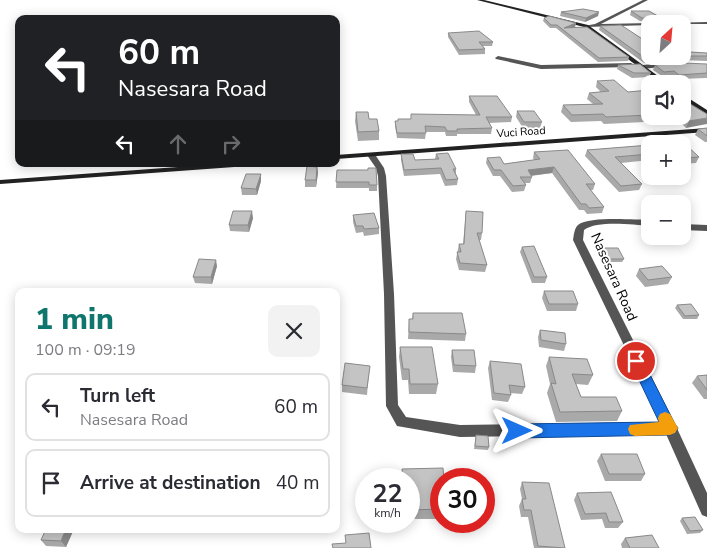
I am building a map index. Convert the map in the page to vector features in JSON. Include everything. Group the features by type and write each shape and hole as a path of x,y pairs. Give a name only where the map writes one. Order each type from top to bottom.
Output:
{"main road":[{"path":"479,0 586,26 654,75"},
{"path":"691,102 707,113"},
{"name":"Vuci Road","path":"340,157 707,130"},
{"path":"0,182 207,167"}],"street":[{"path":"593,26 646,0"},
{"path":"691,23 707,22"},
{"path":"586,26 641,24"},
{"path":"498,58 546,67 672,65"},
{"path":"371,154 380,168 382,176 389,294 392,406 402,422 460,431 670,428"},
{"name":"Nasesara Road","path":"641,223 594,223 583,226 578,233 578,240 670,428 707,510"},
{"path":"691,227 707,228"}],"building":[{"path":"583,9 599,12 586,18 561,12"},
{"path":"631,11 649,11 656,15 641,15 641,17"},
{"path":"549,16 576,23 564,28 587,27 629,57 599,58 557,25 551,25 544,18"},
{"path":"621,25 641,38 641,55 600,26"},
{"path":"479,31 493,42 479,42 485,49 459,50 448,33"},
{"path":"691,52 707,53 707,56 691,56"},
{"path":"640,64 651,73 634,73 618,65"},
{"path":"707,64 707,73 679,75 674,71 664,72 655,65"},
{"path":"614,80 628,92 641,91 641,115 606,117 603,114 572,115 563,105 603,104 589,93 609,91 597,81"},
{"path":"469,96 497,96 512,117 486,117 492,128 447,131 445,127 425,126 426,133 397,133 395,121 398,121 398,119 411,119 411,114 480,115"},
{"path":"691,104 707,114 707,118 691,121"},
{"path":"517,111 534,111 542,122 524,122"},
{"path":"356,112 368,112 369,119 377,119 379,131 358,132"},
{"path":"707,128 707,136 698,129"},
{"path":"641,146 641,155 615,157 641,184 621,186 587,150"},
{"path":"568,150 595,184 586,184 604,207 589,208 586,204 581,204 554,167 528,170 532,177 520,177 526,185 513,186 501,170 494,170 487,158 500,157 504,164 540,159 534,152"},
{"path":"691,150 699,157 691,157"},
{"path":"448,153 456,169 453,169 458,179 446,180 441,168 404,170 401,154 413,154 415,160 439,159 436,154"},
{"path":"307,167 317,167 316,180 305,180"},
{"path":"368,168 376,168 377,185 369,185 369,182 336,182 337,170 368,170"},
{"path":"246,174 261,174 256,189 241,188"},
{"path":"233,211 252,211 248,225 229,225"},
{"path":"466,211 483,212 482,233 477,233 487,265 460,263 457,252 461,252 459,244 464,244"},
{"path":"374,213 379,228 364,229 363,226 356,226 353,215"},
{"path":"534,246 547,277 534,277 522,247"},
{"path":"603,248 618,248 624,259 608,259"},
{"path":"199,259 216,260 211,277 193,277"},
{"path":"662,266 672,277 648,280 639,269"},
{"path":"544,291 573,291 578,304 549,304"},
{"path":"691,304 699,315 685,316 677,305"},
{"path":"413,313 462,313 466,334 409,332 409,319 413,319"},
{"path":"540,330 565,333 566,344 541,340"},
{"path":"400,347 432,347 438,384 410,384 409,369 403,369"},
{"path":"452,350 474,350 476,366 454,365"},
{"path":"549,357 587,359 593,375 572,374 581,397 616,397 622,411 560,412 551,383 556,384"},
{"path":"490,361 521,364 525,387 509,385 511,395 494,393"},
{"path":"345,363 370,366 367,388 342,385"},
{"path":"707,375 707,390 697,376"},
{"path":"476,435 488,436 489,447 475,446"},
{"path":"601,454 637,454 645,474 609,474"},
{"path":"430,468 430,509 420,510 420,469"},
{"path":"522,482 549,483 565,548 538,546 531,510 524,510 522,499 526,499"},
{"path":"611,492 623,522 609,522 606,513 585,514 577,493"},
{"path":"695,517 703,530 690,531 682,518"},
{"path":"44,533 64,533 61,541 41,540"},
{"path":"369,533 371,548 333,548 332,544 346,543 345,535"},
{"path":"652,535 659,548 630,548 625,538"}],"slow traffic":[{"path":"635,429 670,428 665,418"}],"route":[{"path":"517,431 670,428 636,361"}]}
